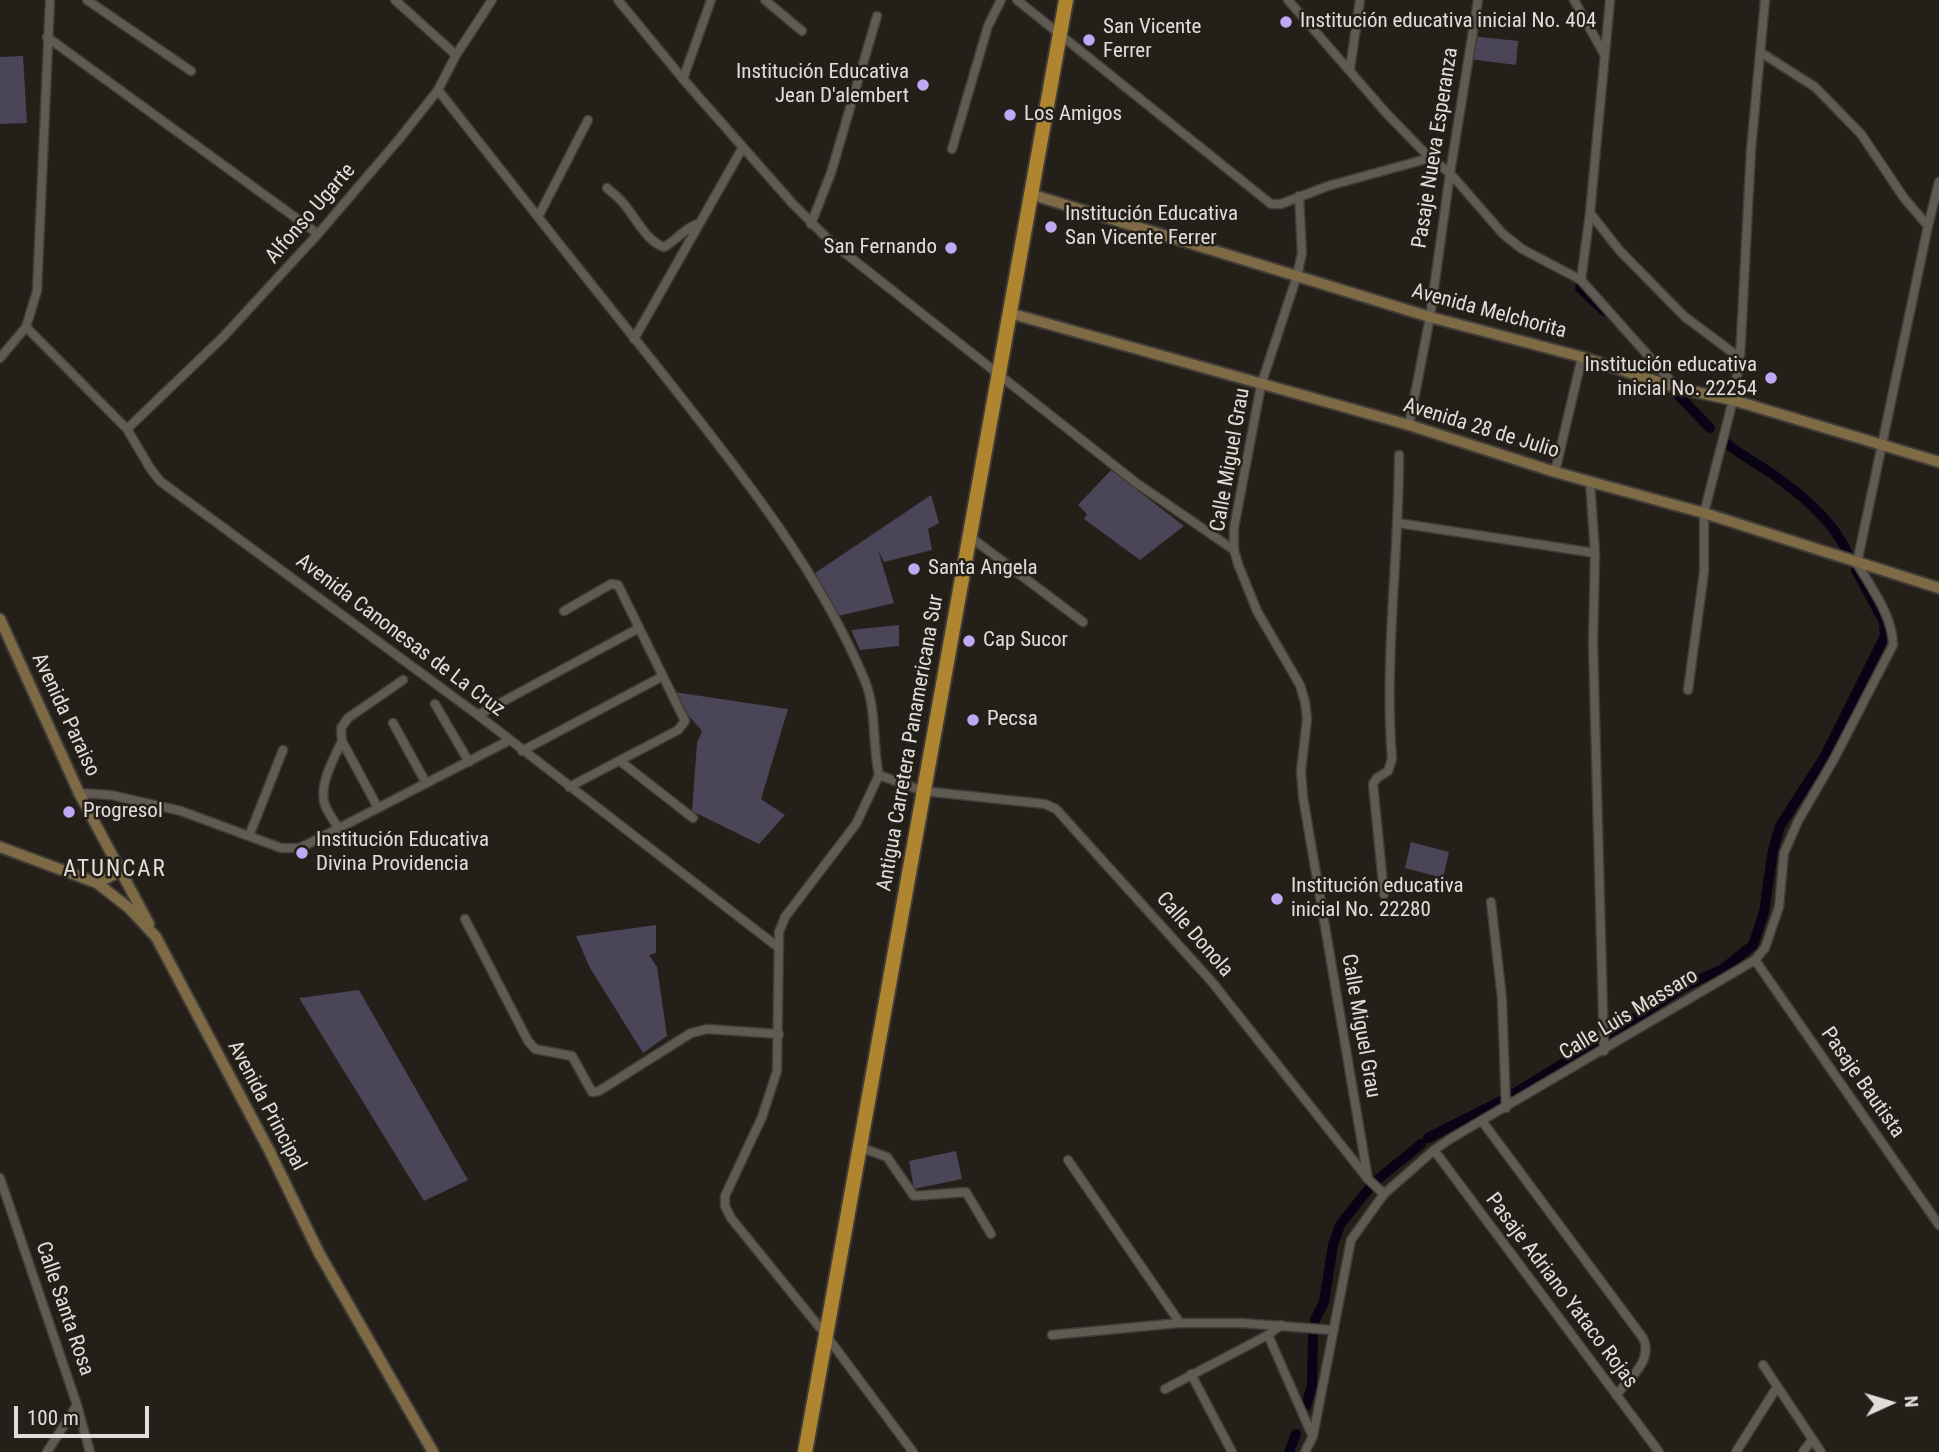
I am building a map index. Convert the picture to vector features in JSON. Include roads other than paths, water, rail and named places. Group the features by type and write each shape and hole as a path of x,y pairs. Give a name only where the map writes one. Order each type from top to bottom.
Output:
{"highway":[{"name":"Antigua Carretera Panamericana Sur","path":"805,1452 1066,0"}],"main road":[{"name":"Avenida Melchorita","path":"1030,194 1430,317 1582,357 1677,388 1732,400 1939,462"},
{"name":"Avenida 28 de Julio","path":"1009,313 1261,386 1409,425 1555,472 1704,513 1939,588"},
{"name":"Avenida Paraiso","path":"0,619 79,793 156,937"},
{"name":"Avenida Principal","path":"0,847 97,883 129,908 156,937 270,1152 319,1253 433,1452"},
{"path":"97,883 113,875 118,865"}],"street":[{"path":"0,358 26,327 37,291 50,0"},
{"path":"88,0 191,71"},
{"path":"395,0 456,55"},
{"name":"Alfonso Ugarte","path":"127,429 223,337 318,234 438,90 456,55 492,0"},
{"path":"618,0 683,79 811,224 1135,482 1234,550"},
{"path":"683,79 711,0"},
{"path":"765,0 802,31"},
{"path":"952,149 988,26 1001,0"},
{"path":"1017,0 1271,204 1281,204 1328,186 1430,158"},
{"path":"1288,0 1387,114 1430,158 1450,173 1503,234 1522,249 1581,280 1677,388"},
{"path":"1350,69 1360,0"},
{"name":"Pasaje Nueva Esperanza","path":"1409,425 1430,317 1478,0"},
{"path":"1574,0 1603,52"},
{"path":"1581,280 1590,213 1609,0"},
{"path":"1688,690 1704,572 1704,513 1740,358 1750,162 1765,0"},
{"path":"811,224 831,173 877,16"},
{"path":"47,37 318,234"},
{"path":"1760,52 1815,87 1861,134 1904,198 1928,226"},
{"path":"438,90 729,460 810,575 866,683 874,755 879,775 856,824 785,917 779,932 777,1071 762,1117 725,1196 725,1206 731,1219 825,1334 913,1452"},
{"path":"538,217 588,120"},
{"path":"635,339 697,224 743,147"},
{"path":"607,188 624,203 659,246 668,246 678,234 697,224"},
{"path":"1755,960 1765,948 1779,907 1784,853 1798,821 1834,759 1893,645 1893,631 1888,619 1857,563 1938,188"},
{"name":"Calle Miguel Grau","path":"1299,196 1302,253 1261,386 1234,528 1234,550 1257,611 1300,685 1305,702 1307,719 1301,771 1303,797 1368,1179"},
{"path":"1590,213 1620,251 1685,317 1740,358"},
{"name":"Avenida Canonesas de La Cruz","path":"26,327 127,429 160,481 478,715 779,948"},
{"path":"1555,472 1582,357"},
{"path":"1384,894 1373,785 1377,778 1388,771 1392,760 1388,677 1398,523 1399,455"},
{"path":"1590,482 1595,553 1593,643 1604,1051"},
{"path":"1398,523 1595,553"},
{"path":"969,536 1083,622"},
{"path":"564,611 616,583 685,717 684,725 569,787"},
{"path":"478,715 639,628"},
{"path":"522,751 663,676"},
{"path":"378,808 342,741 341,728 343,723 403,680"},
{"path":"435,704 469,762"},
{"path":"393,723 426,783"},
{"path":"79,793 111,795 169,807 290,850 299,849 510,740"},
{"path":"339,829 324,803 323,796 332,763 342,741"},
{"path":"249,836 283,750"},
{"path":"620,761 692,818"},
{"name":"Calle Donola","path":"879,775 923,791 1045,804 1056,809 1212,982 1368,1179 1384,1194"},
{"path":"1491,902 1502,999 1506,1108"},
{"path":"465,919 528,1041 536,1049 572,1056 592,1092 598,1091 691,1033 707,1030 779,1034"},
{"name":"Calle Luis Massaro","path":"1305,1452 1313,1436 1351,1240 1384,1194 1434,1150 1755,960"},
{"name":"Pasaje Bautista","path":"1755,960 1939,1225"},
{"path":"1482,1121 1643,1338 1647,1351 1645,1359 1616,1395"},
{"path":"859,1147 887,1157 914,1196 966,1192 992,1234"},
{"name":"Pasaje Adriano Yataco Rojas","path":"1434,1150 1659,1452"},
{"path":"1068,1160 1180,1323"},
{"name":"Calle Santa Rosa","path":"0,1178 77,1405 90,1452"},
{"path":"1052,1335 1180,1323 1332,1329"},
{"path":"1165,1389 1268,1335 1281,1325"},
{"path":"1268,1335 1313,1436"},
{"path":"1763,1365 1821,1452"},
{"path":"1191,1374 1233,1452"},
{"path":"1736,1452 1777,1387"},
{"path":"47,1452 77,1405"},
{"path":"1803,1452 1812,1440"}],"waterway":[{"path":"1580,288 1604,311"},
{"path":"1674,391 1710,428"},
{"path":"1725,442 1804,498 1833,529 1847,552"},
{"path":"1610,1035 1685,986 1723,969 1753,945 1764,912 1773,850 1780,826 1825,756 1885,636 1884,622 1856,570"},
{"path":"1515,1093 1600,1041"},
{"path":"1428,1138 1501,1101"},
{"path":"1377,1180 1421,1144"},
{"path":"1315,1320 1324,1302 1333,1245 1340,1225 1371,1186"},
{"path":"1306,1406 1312,1385 1313,1334"},
{"path":"1289,1452 1296,1434"}],"place":[{"name":"Institución educativa inicial No. 404","path":"1286,22"},
{"name":"San Vicente Ferrer","path":"1089,40"},
{"name":"Institución Educativa Jean D'alembert","path":"923,85"},
{"name":"Los Amigos","path":"1010,115"},
{"name":"Institución Educativa San Vicente Ferrer","path":"1051,227"},
{"name":"San Fernando","path":"951,248"},
{"name":"Institución educativa inicial No. 22254","path":"1771,378"},
{"name":"Santa Angela","path":"914,569"},
{"name":"Cap Sucor","path":"969,641"},
{"name":"Pecsa","path":"973,720"},
{"name":"Progresol","path":"69,812"},
{"name":"Institución Educativa Divina Providencia","path":"302,853"},
{"name":"Institución educativa inicial No. 22280","path":"1277,899"}],"district":[{"name":"ATUNCAR","path":"115,870"}]}
